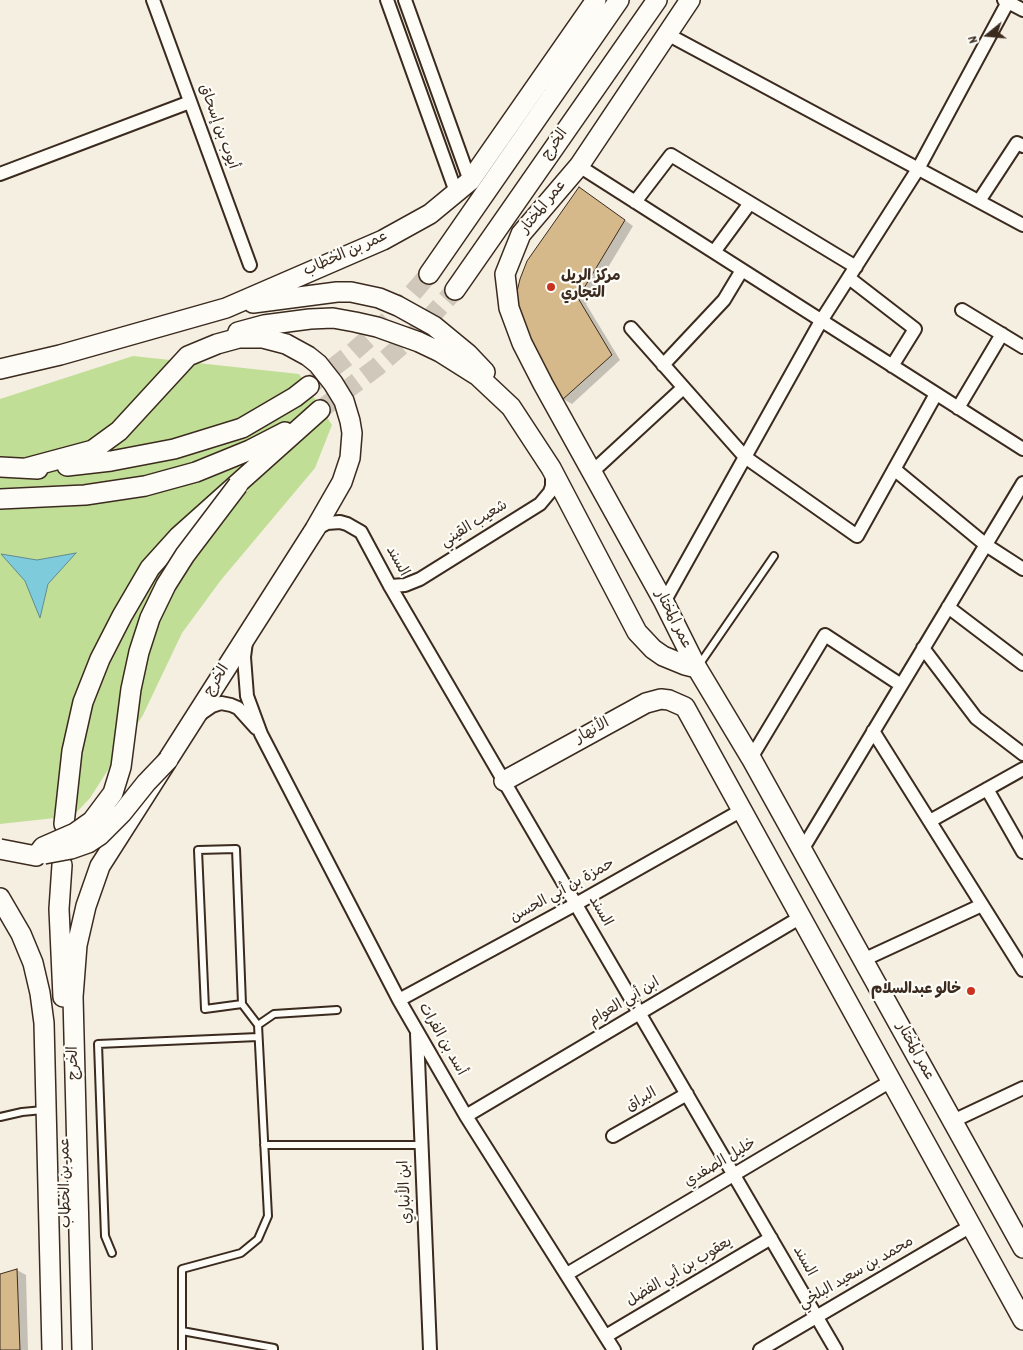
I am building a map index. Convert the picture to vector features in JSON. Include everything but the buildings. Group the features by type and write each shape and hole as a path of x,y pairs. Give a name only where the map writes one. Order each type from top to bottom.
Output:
{"main road":[{"name":"عمر بن الخطاب","path":"0,367 60,355 226,308 383,240 430,214 463,186 596,0"},
{"name":"الخرج","path":"429,274 619,0"},
{"name":"الخرج","path":"455,290 657,0"},
{"name":"عمر المختار","path":"690,0 579,166 521,234 505,274 509,308 522,343 664,602 697,668 751,758 1023,1248"},
{"path":"226,308 337,292 351,292 379,298 416,316 451,339 484,370 551,468 637,632 653,649 663,656 685,666 697,668"},
{"path":"188,356 217,338 264,325 333,318 399,334 440,352 478,376 511,407"},
{"name":"الخرج","path":"26,468 93,450 119,431 188,356 228,340 240,338 275,340 298,349 313,360 326,373 339,392 346,406 350,421 352,446 347,470 342,482 315,529 100,866 86,906 77,946 73,997 82,1350"},
{"path":"0,467 46,469 111,461 174,449 242,428 295,397 309,386"},
{"path":"0,499 85,495 145,486 196,472 250,450 292,429 320,410 178,537 150,568 100,659 83,702 72,751 64,824"},
{"path":"36,856 43,847 74,833 92,821 113,793 121,767 131,689 139,652 150,618 166,585 185,555 238,485"},
{"name":"الأنهار","path":"504,781 646,703 661,699 669,700 685,707 742,810"},
{"path":"0,849 36,856 71,849 88,843 100,835 122,813 146,783 168,760"},
{"path":"742,810 1023,1320"},
{"name":"عمر بن الخطاب","path":"62,865 59,909 64,1015 70,1305 77,1350"},
{"path":"0,898 21,934 33,963 40,993 44,1024 52,1350"}],"street":[{"name":"أيوب بن إسحاق","path":"153,0 250,265"},
{"path":"387,0 463,186"},
{"path":"405,0 463,186"},
{"path":"664,602 821,321 918,168 1007,1 1023,10"},
{"path":"668,34 1023,225"},
{"path":"0,174 190,102"},
{"path":"979,201 1017,143 1023,146"},
{"path":"635,202 671,155 856,267"},
{"path":"579,166 1023,449"},
{"path":"714,252 750,203"},
{"path":"663,365 724,300 742,270"},
{"path":"849,278 915,329 892,366"},
{"path":"962,310 1023,347"},
{"path":"631,328 745,457 857,536 936,394"},
{"path":"958,408 1002,334"},
{"path":"592,472 683,388"},
{"name":"شعيب القيني","path":"390,586 406,585 420,579 540,504 552,486 551,468"},
{"path":"894,469 986,545 1023,569"},
{"path":"802,850 1023,483"},
{"name":"السند","path":"315,529 333,522 347,524 361,532 390,586 836,1350"},
{"path":"948,606 1023,664"},
{"path":"751,758 825,635 901,684"},
{"name":"أسد بن الفرات","path":"247,636 244,657 247,696 261,734 417,1032 466,1116 614,1350"},
{"path":"923,648 976,718 1023,754"},
{"name":"أسد بن الفرات","path":"195,718 212,706 220,703 231,704 238,708 261,734"},
{"path":"873,731 1023,970"},
{"path":"930,821 1023,769"},
{"path":"986,789 1023,852"},
{"name":"حمزة بن أبي الحسن","path":"399,1000 576,904 742,810"},
{"path":"863,960 982,905"},
{"name":"ابن أبي العوام","path":"466,1116 801,917"},
{"name":"ابن الأنباري","path":"417,1032 430,1350"},
{"name":"خليل الصفدي","path":"567,1274 891,1082"},
{"path":"953,1121 1023,1088"},
{"name":"البراق","path":"613,1136 687,1094"},
{"name":"محمد بن سعيد البلخي","path":"760,1350 971,1226"},
{"name":"يعقوب بن أبي الفضل","path":"606,1336 771,1238"}],"lane":[{"path":"697,668 774,556"},
{"path":"182,1350 182,1269 240,1253 258,1239 268,1216 258,1025 242,1004 236,849 198,850 205,1009 242,1004"},
{"path":"258,1025 274,1014 337,1010"},
{"path":"112,1253 105,1236 98,1044 258,1037"},
{"path":"0,1118 22,1112 46,1110"},
{"path":"264,1145 421,1145"},
{"path":"182,1331 274,1348 274,1350"}],"green space":[{"path":"133,356 299,374 332,425 315,468 221,580 182,633 143,715 90,798 73,816 0,824 0,399"}],"water":[{"path":"76,553 48,584 40,618 25,581 1,554 37,560"}],"tunnel":[{"path":"309,386 352,353 392,317 429,274"},
{"path":"320,410 377,367 418,331 455,290"}],"place":[{"name":"مركز الريل التجاري","path":"551,287"},
{"name":"خالو عبدالسلام","path":"971,991"}]}
